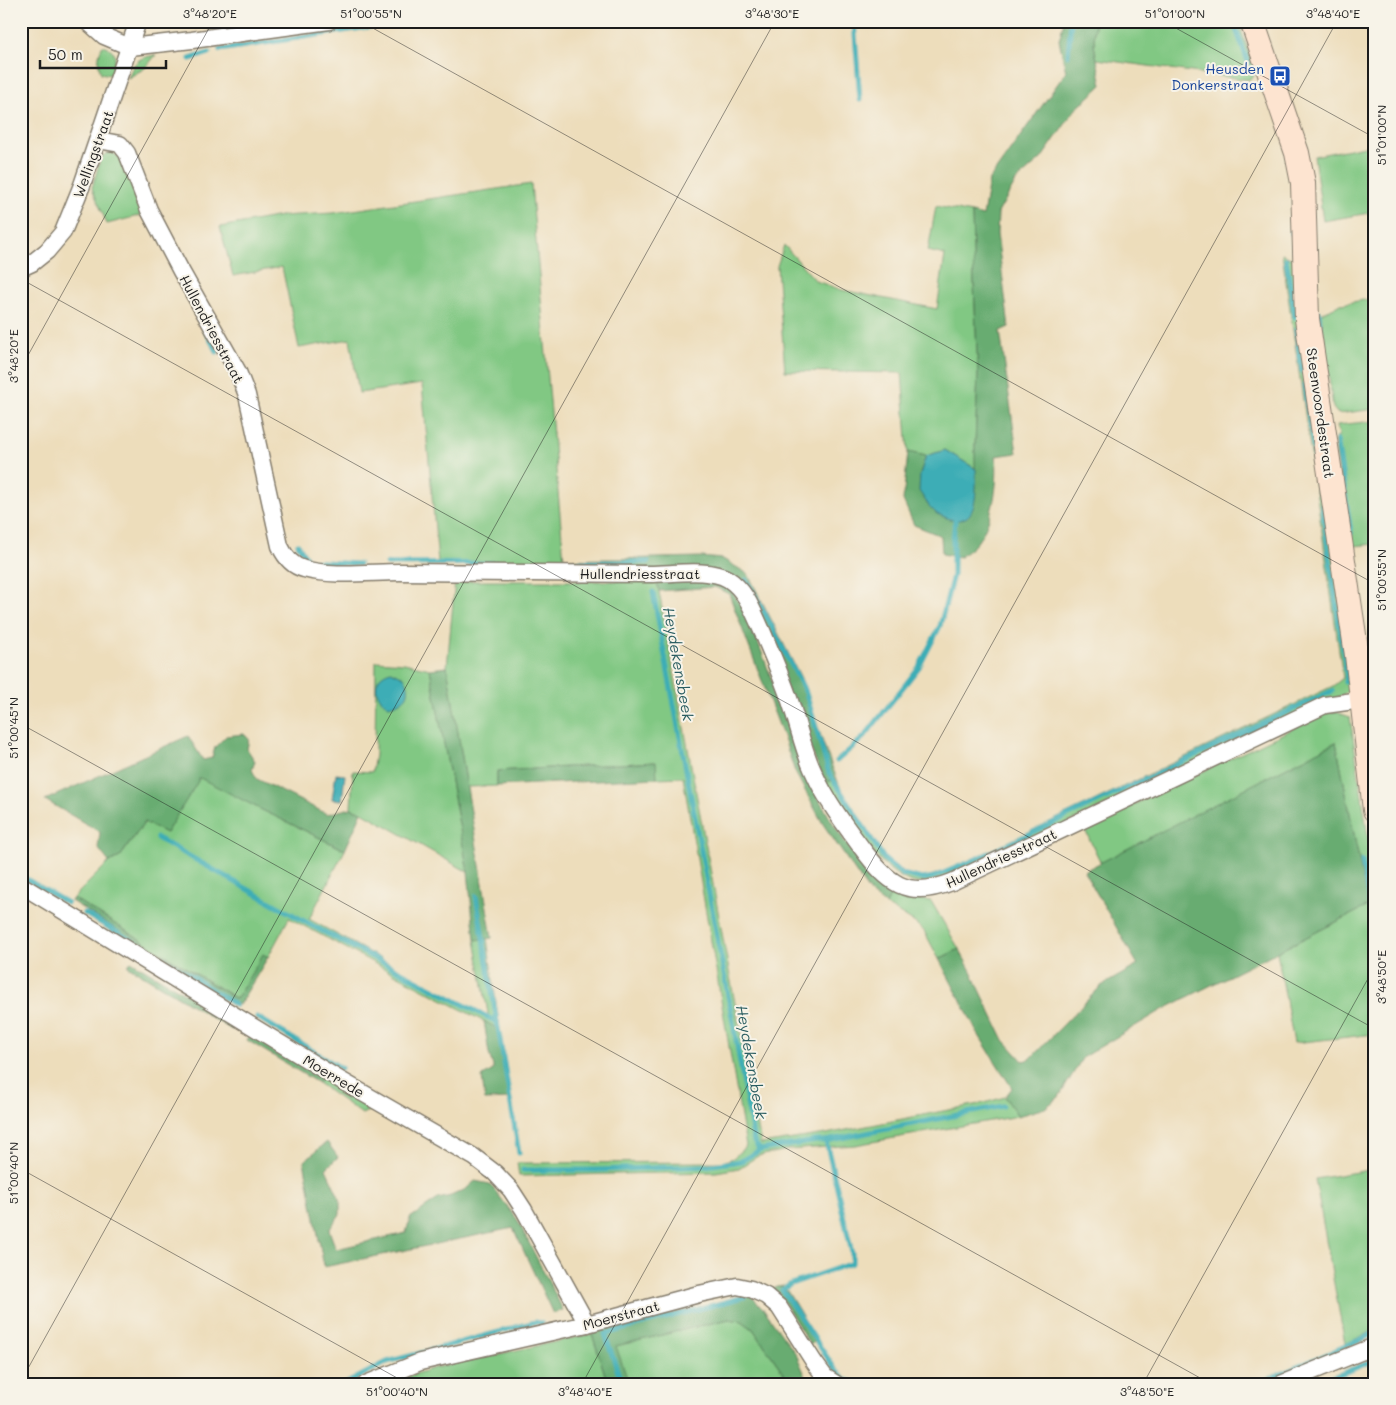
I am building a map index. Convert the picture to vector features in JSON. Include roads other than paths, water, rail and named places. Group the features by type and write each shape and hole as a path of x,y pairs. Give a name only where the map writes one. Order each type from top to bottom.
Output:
{"street":[{"path":"87,21 104,36 130,47 329,21"},
{"name":"Wellingstraat","path":"21,268 32,263 47,251 63,232 98,140 138,21"},
{"name":"Steenvoordestraat","path":"1252,21 1297,153 1303,183 1307,319 1357,655 1375,810"},
{"name":"Hullendriesstraat","path":"98,140 120,144 127,153 150,210 181,271 238,372 247,395 274,522 280,546 286,558 301,569 324,573 708,573 726,578 739,588 751,605 791,703 813,773 845,825 876,866 887,877 902,886 917,890 936,888 952,882 1325,705 1361,700"},
{"name":"Moerrede","path":"21,885 342,1082 474,1158 495,1173 511,1190 524,1210 587,1324"},
{"name":"Moerstraat","path":"366,1384 420,1362 587,1324 698,1294 738,1286 751,1289 766,1296 779,1307 825,1377 836,1384"},
{"path":"1281,1384 1375,1346"}],"water":[{"path":"945,450 976,469 976,494 971,513 963,519 955,521 937,514 919,491 920,474 926,456"},
{"path":"391,671 404,677 408,692 407,696 400,702 389,706 377,692 377,682 380,677"},
{"path":"336,774 345,775 342,800 332,799"}],"waterway":[{"path":"102,21 109,24 117,21"},
{"path":"220,50 408,21"},
{"path":"854,21 860,100"},
{"path":"1068,55 1071,21"},
{"path":"1233,21 1248,62"},
{"path":"190,59 209,53"},
{"path":"1292,233 1293,221"},
{"path":"1286,259 1295,317"},
{"path":"1319,312 1320,330"},
{"name":"Heydekensbeek","path":"205,330 217,352"},
{"path":"1296,330 1302,371"},
{"path":"1304,385 1320,491"},
{"path":"1337,440 1351,533"},
{"path":"1322,506 1347,677 1345,682"},
{"path":"837,761 864,737 919,667 940,626 953,575 955,521"},
{"name":"Heydekensbeek","path":"298,544 308,561 359,564"},
{"name":"Heydekensbeek","path":"387,564 648,562"},
{"path":"746,580 806,693 829,773 885,860 902,874 922,879 934,877 972,861 1332,691"},
{"name":"Heydekensbeek","path":"653,592 754,1142 760,1150 826,1141 852,1253 852,1263 791,1284 782,1290 835,1369 846,1380 860,1384"},
{"path":"157,838 313,926 497,1022"},
{"path":"1362,861 1375,936"},
{"path":"21,876 67,903"},
{"path":"476,896 519,1153"},
{"path":"84,913 182,970 235,1005"},
{"path":"257,1017 341,1068"},
{"path":"826,1141 1003,1106"},
{"path":"523,1170 598,1170 705,1166 741,1161 760,1150"},
{"path":"622,1384 605,1334 744,1297"},
{"path":"345,1384 387,1362 535,1322 541,1323"},
{"name":"Heydekensbeek","path":"1258,1384 1375,1333"},
{"path":"1316,1384 1375,1360"}],"place":[{"name":"Heusden Donkerstraat","path":"1280,76"}]}
